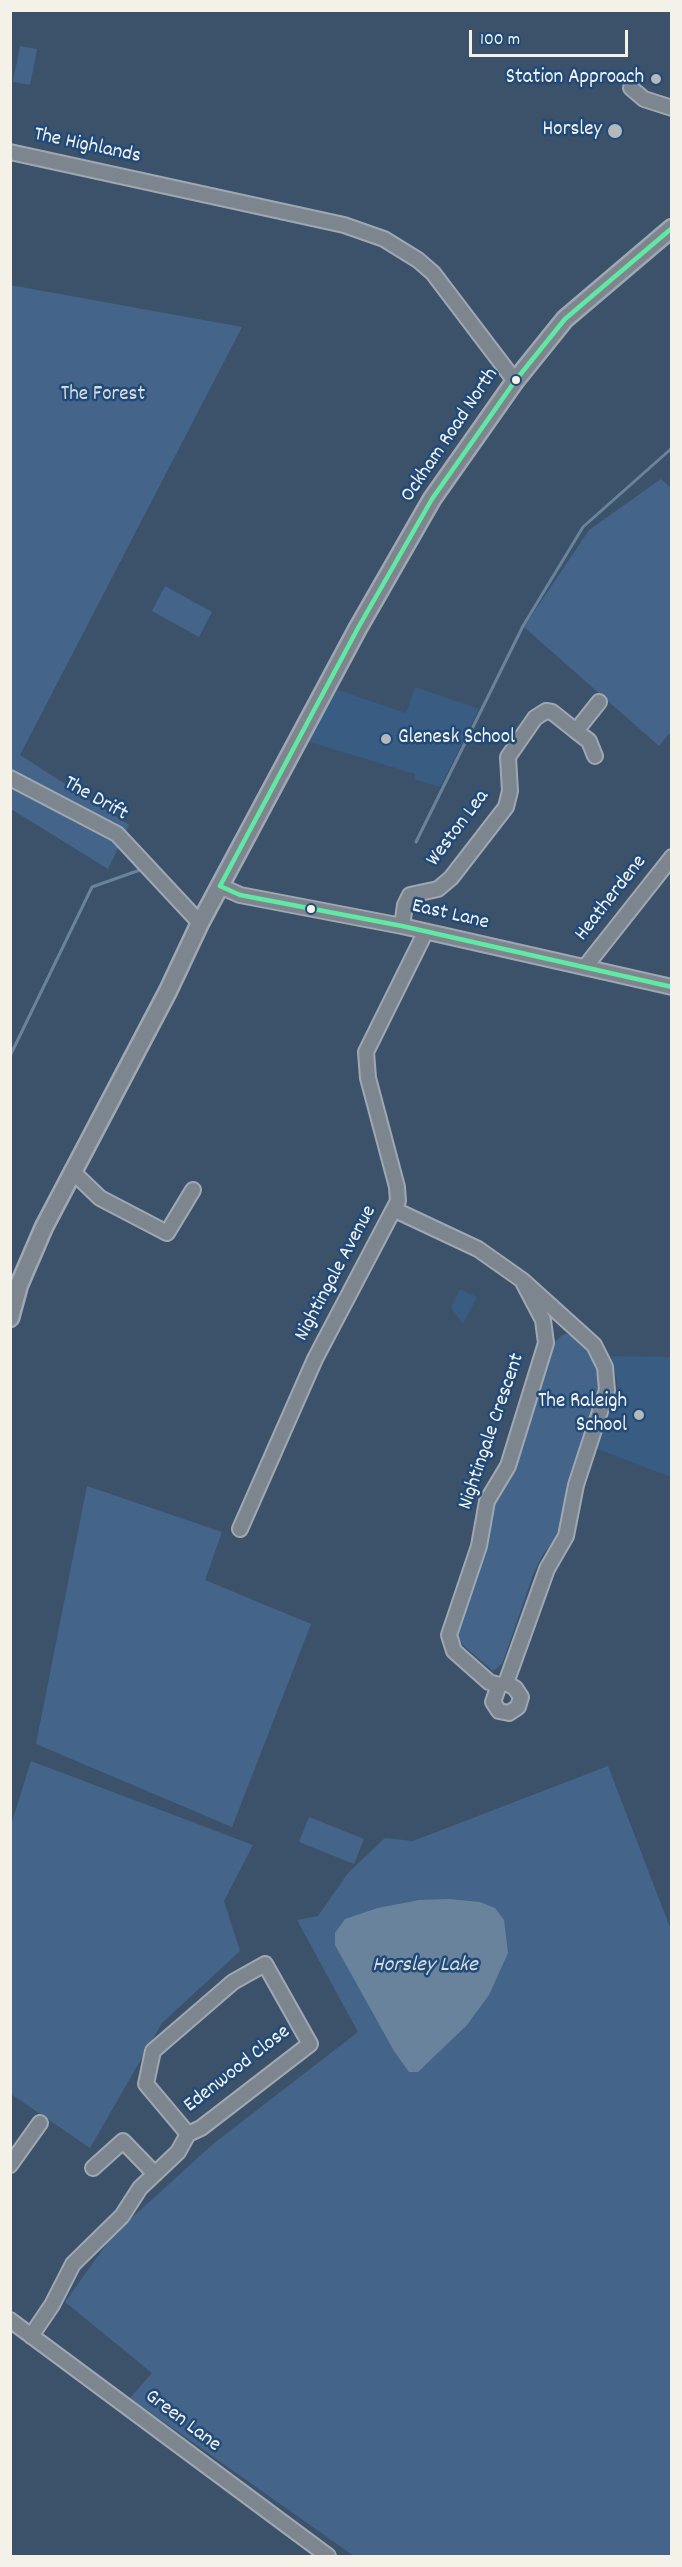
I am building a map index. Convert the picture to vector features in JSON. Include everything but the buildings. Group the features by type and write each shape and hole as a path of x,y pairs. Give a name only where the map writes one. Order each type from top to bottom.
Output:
{"main road":[{"name":"Ockham Road North","path":"10,1318 19,1285 31,1256 72,1171 168,991 200,923 358,628 432,499 514,381 565,319 672,228"}],"street":[{"path":"631,88 644,99 672,108"},
{"name":"The Highlands","path":"10,152 344,225 384,239 418,260 433,273 514,381"},
{"path":"576,731 600,702"},
{"name":"Weston Lea","path":"402,926 405,905 410,895 438,889 451,878 506,807 510,791 508,757 535,718 546,711 552,712 589,741 594,756"},
{"name":"The Drift","path":"10,778 117,834 200,923"},
{"name":"Heatherdene","path":"585,967 672,857"},
{"name":"East Lane","path":"220,886 240,895 402,926 672,987"},
{"name":"Nightingale Avenue","path":"240,1529 330,1327 398,1201 398,1186 374,1101 367,1070 366,1052 425,933"},
{"path":"72,1171 100,1198 167,1233 193,1190"},
{"name":"Nightingale Crescent","path":"395,1210 478,1250 522,1280 594,1345 607,1374 607,1390 576,1485 566,1536 545,1574 502,1684 489,1682 454,1651 449,1635 479,1546 487,1501 508,1466 549,1332 557,1325 575,1328"},
{"name":"Nightingale Crescent","path":"522,1280 543,1320 546,1343"},
{"name":"Edenwood Close","path":"31,2336 52,2306 73,2264 122,2216 140,2188 178,2152 188,2134 201,2128 310,2044 265,1964 233,1982 153,2051 146,2084 188,2134"},
{"path":"10,2165 39,2123"},
{"path":"93,2168 123,2141 155,2174"},
{"name":"Green Lane","path":"10,2320 328,2556"}],"shaded area":[{"name":"Glenesk School","path":"415,687 479,709 440,787 414,779 415,774 307,741 335,689 406,713"},
{"path":"460,1289 477,1297 463,1324 451,1308"},
{"name":"The Raleigh School","path":"611,1356 671,1357 671,1477 595,1448 618,1383"}],"green space":[{"path":"20,46 37,49 30,85 13,82"},
{"name":"The Forest","path":"10,285 242,327 20,755 129,825 108,869 11,809"},
{"path":"661,479 672,489 672,730 659,746 524,627 589,530"},
{"path":"165,586 212,612 199,637 152,611"},
{"path":"574,1332 592,1349 600,1370 600,1393 567,1483 562,1521 553,1542 543,1554 534,1572 502,1664 493,1671 463,1645 456,1632 487,1515 549,1348 562,1335"},
{"path":"87,1486 222,1532 205,1580 311,1624 232,1827 36,1744"},
{"path":"31,1761 253,1845 224,1901 240,1951 162,2023 90,2148 11,2094 11,1825"},
{"path":"608,1766 671,1930 671,2556 354,2556 130,2398 152,2373 65,2302 113,2235 213,2144 358,2032 297,1920 318,1916 348,1873 385,1838 413,1841"},
{"path":"309,1817 364,1839 354,1864 299,1842"}],"water":[{"name":"Horsley Lake","path":"449,1899 480,1902 495,1908 504,1920 508,1953 489,1995 467,2025 418,2072 409,2072 394,2051 335,1945 335,1933 345,1919 378,1908 419,1900"}],"waterway":[{"path":"416,842 523,626 583,527 672,448"},
{"path":"10,1056 92,887 140,870"}],"transit line":[{"path":"220,886 358,628 432,499 515,381 565,319 672,228"},
{"path":"220,886 240,895 402,926 672,987"}],"place":[{"name":"Station Approach","path":"656,79"},
{"name":"Horsley","path":"615,131"},
{"name":"Glenesk School","path":"386,739"},
{"name":"The Raleigh School","path":"639,1415"}]}
